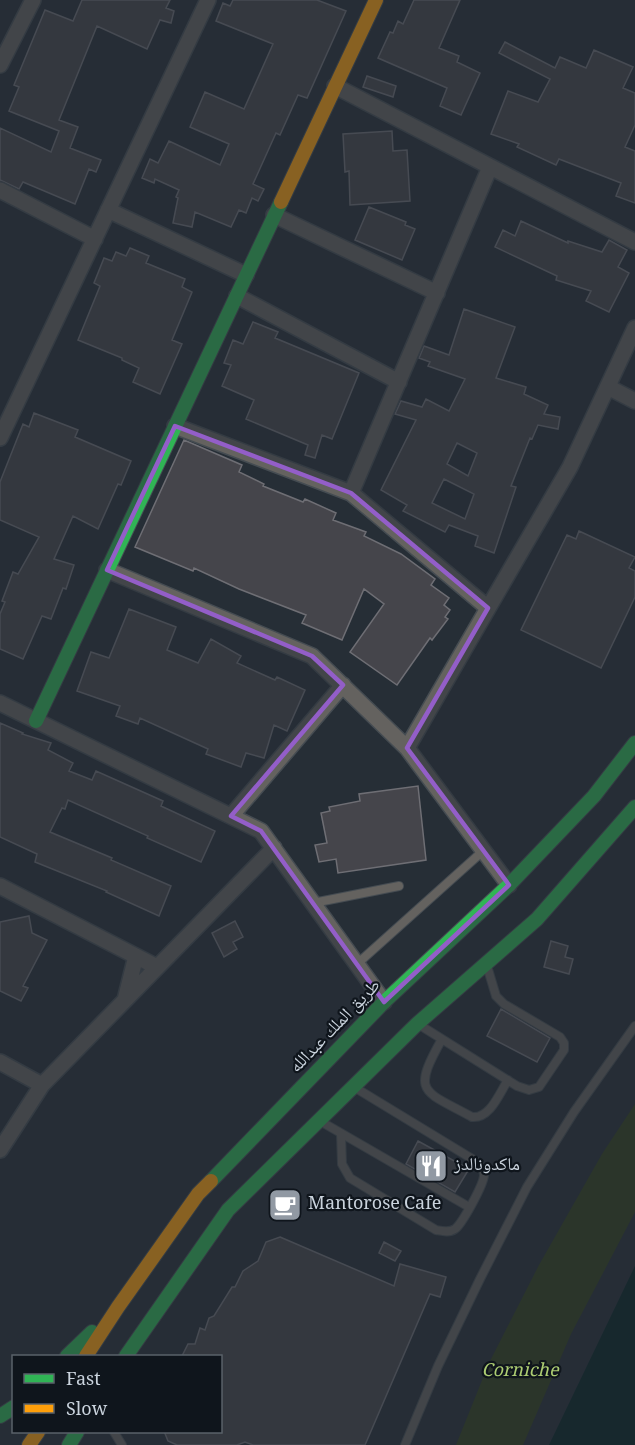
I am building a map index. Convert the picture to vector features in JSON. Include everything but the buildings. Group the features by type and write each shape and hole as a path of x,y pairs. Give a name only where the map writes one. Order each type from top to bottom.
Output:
{"street":[{"path":"0,65 33,0"},
{"path":"0,438 208,0"},
{"path":"36,721 376,0"},
{"path":"335,86 635,242"},
{"path":"351,493 490,167"},
{"path":"0,190 95,238"},
{"path":"108,210 246,275"},
{"path":"274,215 437,293"},
{"path":"237,296 399,382"},
{"path":"407,748 570,467 635,328"},
{"path":"608,387 635,402"},
{"path":"175,426 351,493 489,608"},
{"path":"107,570 312,656 407,748 508,885"},
{"path":"231,816 343,685"},
{"path":"0,703 261,831 384,1002"},
{"name":"طريق الملك عبدالله","path":"87,1355 198,1194 384,1002 508,885 594,796 635,742"},
{"path":"127,1355 228,1210 417,1024 537,919 635,807"},
{"path":"0,1150 42,1085 274,849"},
{"path":"0,886 157,967"},
{"path":"125,1000 136,956"},
{"path":"0,1062 42,1085"},
{"path":"68,1355 118,1307"}],"lane":[{"path":"357,964 483,851"},
{"path":"313,903 399,886"},
{"path":"417,1024 517,1086 529,1090 539,1087 564,1050 564,1043 560,1037 504,1005 496,996 486,963"},
{"path":"405,1445 438,1366 527,1187 574,1113 635,1026"},
{"path":"442,1039 426,1067 424,1077 425,1086 431,1094 472,1117 479,1118 486,1115 508,1080"},
{"path":"341,1134 342,1164 351,1179 436,1230 446,1232 455,1229 483,1180 484,1172 481,1166 353,1086"},
{"path":"318,1120 469,1207"},
{"path":"133,1355 143,1331"}],"highlighted area":[{"path":"175,426 351,493 488,608 407,748 509,885 384,1002 261,831 231,816 343,685 312,656 107,570"}],"green space":[{"name":"Corniche","path":"635,1104 635,1212 571,1334 523,1445 456,1445 489,1363 539,1265 602,1154"}],"shaded area":[{"path":"635,1266 635,1445 549,1445"}],"traffic: fast":[{"path":"36,721 281,202"},
{"path":"211,1181 384,1002 509,885 594,796 635,743"},
{"path":"127,1355 228,1210 417,1024 537,919 635,807"},
{"path":"68,1355 92,1332"},
{"path":"0,1416 12,1408"},
{"path":"69,1445 76,1433"}],"traffic: slow":[{"path":"281,202 376,0"},
{"path":"87,1355 198,1194 211,1181"},
{"path":"29,1445 37,1433"}],"place":[{"name":"ماكدونالدز","path":"431,1166"},
{"name":"Mantorose Cafe","path":"285,1205"}]}
